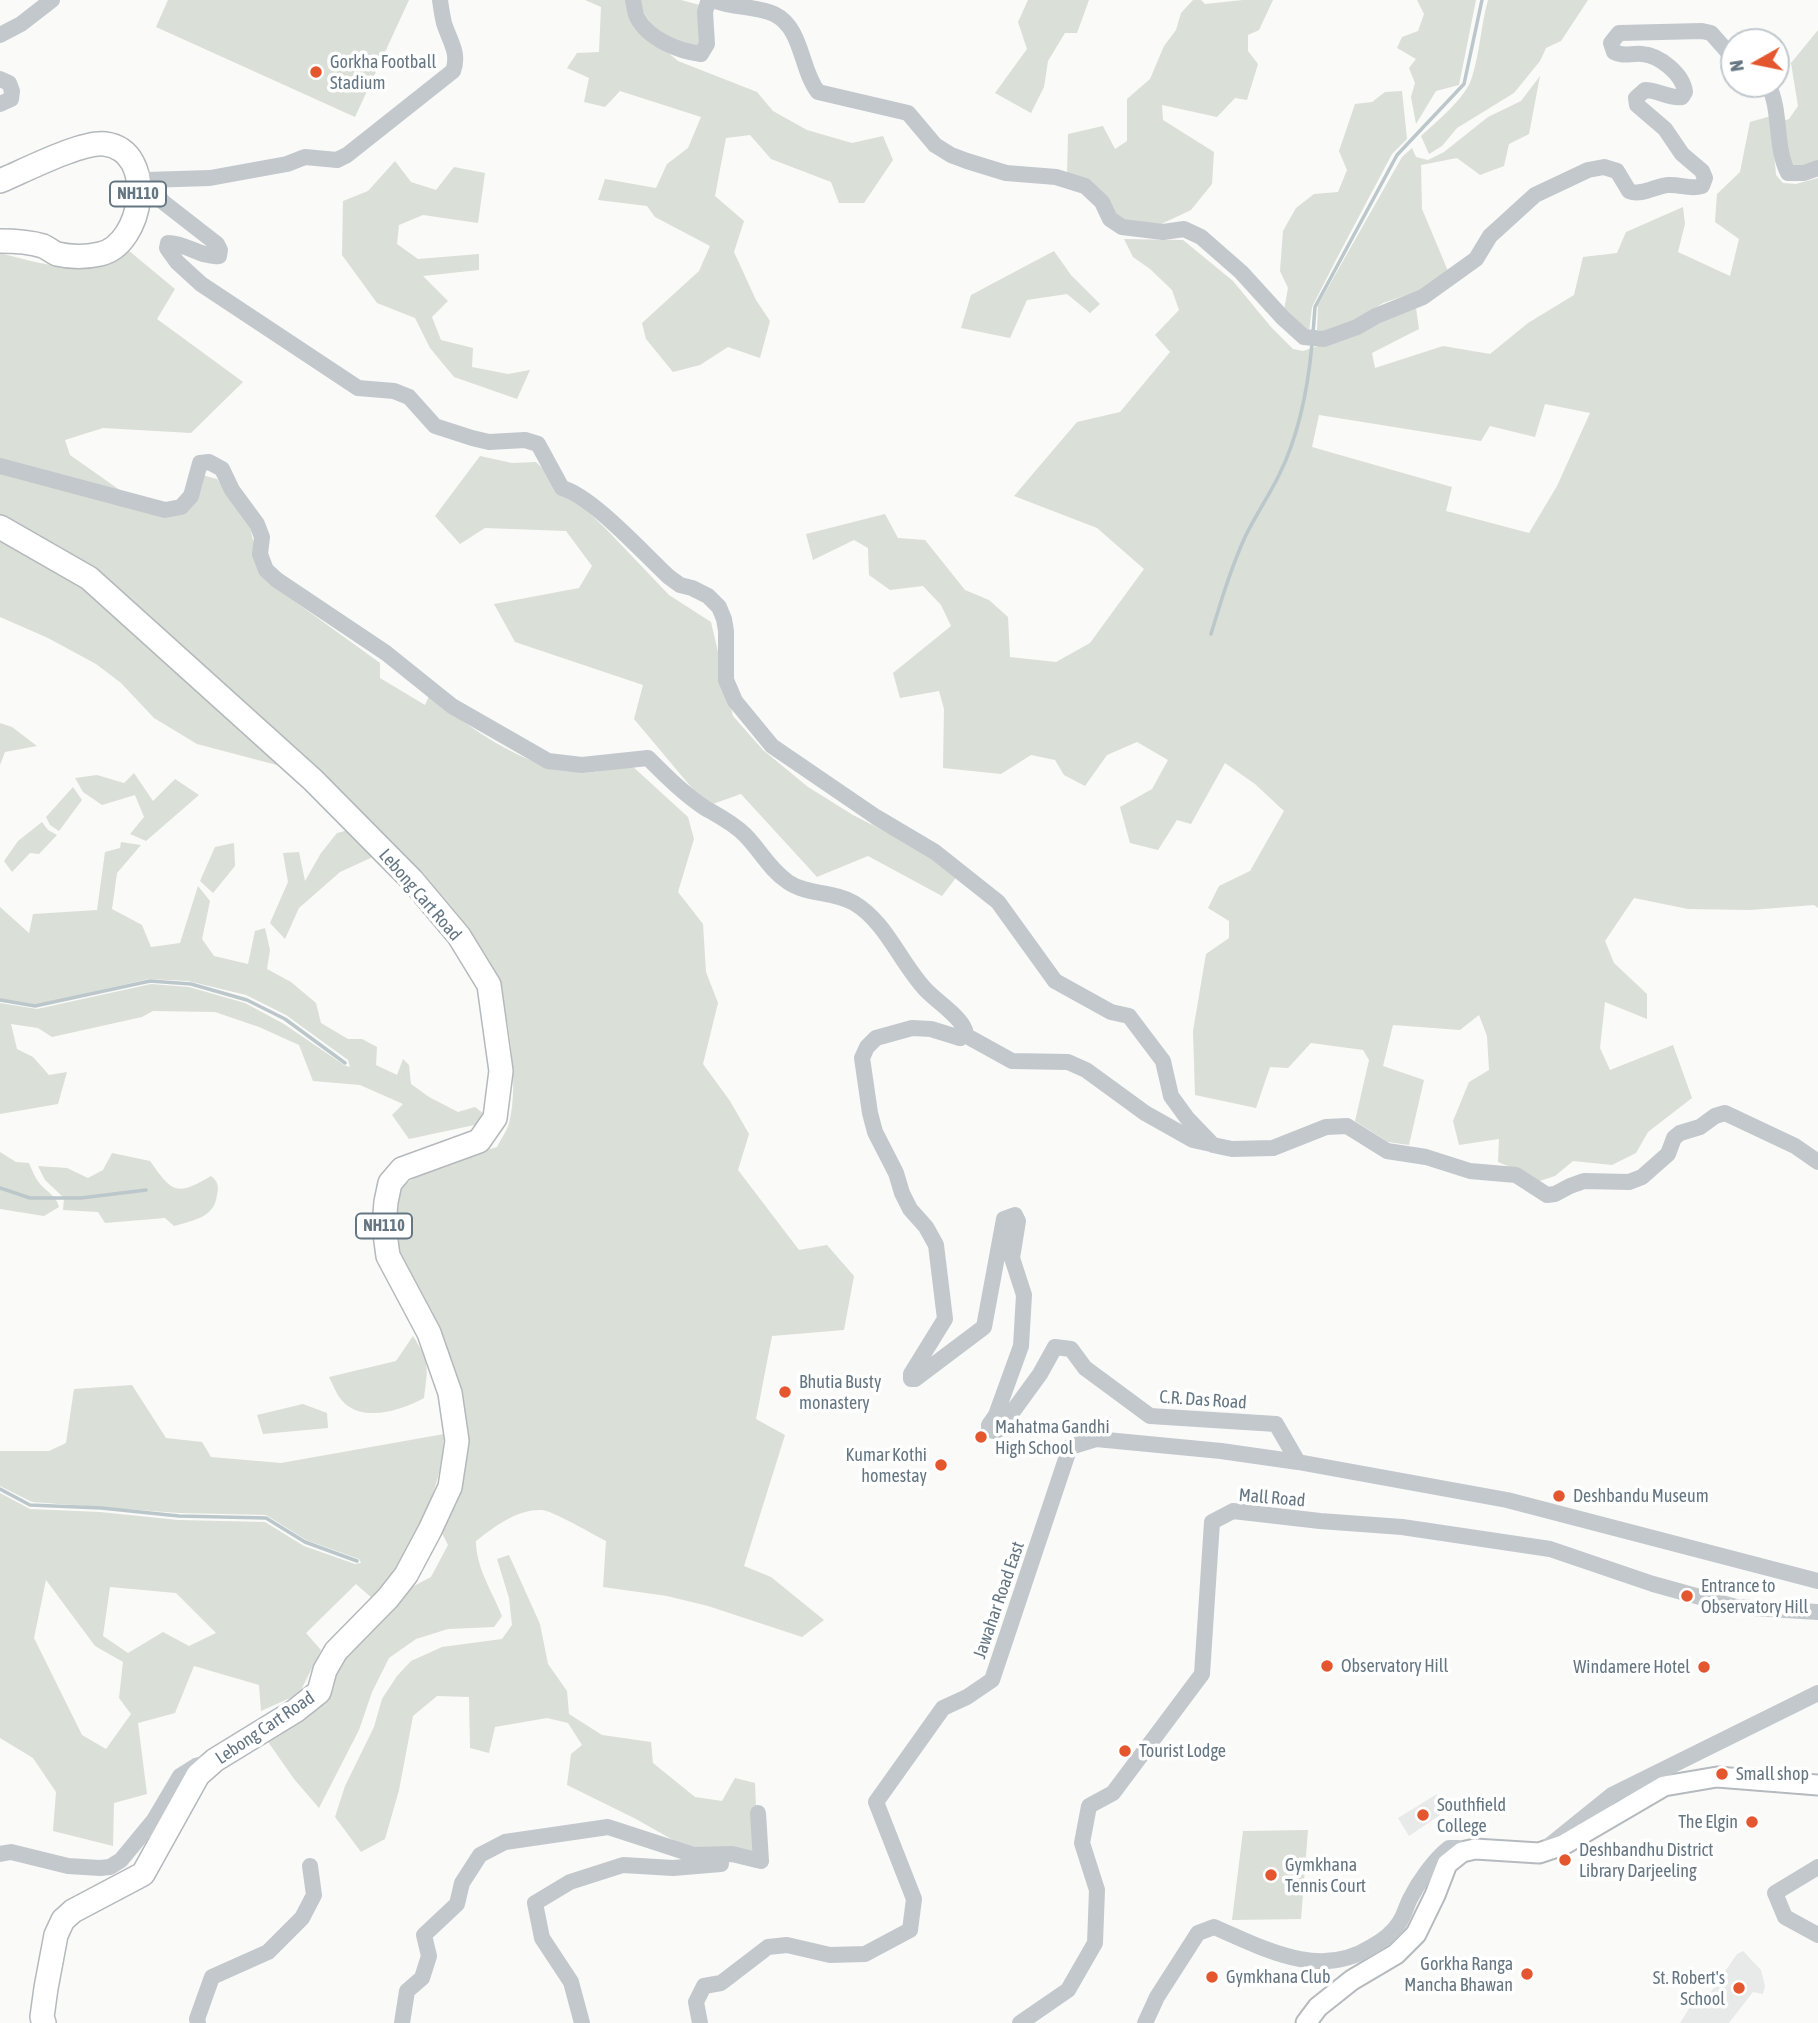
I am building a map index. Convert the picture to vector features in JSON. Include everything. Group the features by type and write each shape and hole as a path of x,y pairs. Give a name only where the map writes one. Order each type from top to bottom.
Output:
{"highway":[{"name":"NH110","path":"0,181 88,145 106,144 123,150 142,175 135,216 127,234 116,248 101,254 84,256 56,253 43,246 0,241"},
{"name":"Lebong Cart Road","path":"0,527 89,578 313,780 412,880 458,936 489,985 501,1071 495,1118 479,1141 402,1168 390,1183 385,1214 388,1256 429,1333 450,1393 457,1441 450,1487 406,1575 388,1598 336,1651 325,1670 319,1692 295,1711 215,1760 198,1775 143,1874 73,1911 63,1920 56,1935 46,1988 44,2023"}],"main road":[{"path":"1306,2023 1318,2007 1352,1980 1396,1954 1416,1934 1436,1895 1447,1864 1462,1852 1475,1849 1539,1853 1563,1845 1664,1786 1717,1777 1818,1785"}],"street":[{"path":"0,35 21,24 52,0"},
{"path":"142,175 209,178 287,164 305,157 337,159 347,155 453,71 457,62 444,24 440,0"},
{"path":"633,0 636,16 653,36 689,52 701,54 707,44 705,12 708,2 716,1 774,14 789,25 811,83 818,92 908,113 935,145 967,161 1006,173 1056,177 1085,186 1102,202 1110,219 1122,227 1163,232 1184,229 1200,237 1241,272 1304,337 1324,339 1423,297 1476,259 1490,236 1535,195 1588,170 1604,167 1616,171 1629,191 1635,193 1669,185 1689,188 1702,186 1705,178 1702,171 1682,154 1665,129 1637,105 1636,98 1645,90 1682,97 1685,92 1683,82 1653,56 1620,56 1614,52 1611,43 1619,33 1702,31 1712,33 1720,42"},
{"path":"0,79 9,83 12,91 11,99 0,104"},
{"path":"1772,98 1783,162 1788,173 1804,173 1818,168"},
{"path":"142,175 163,202 217,244 219,256 212,257 176,243 168,243 167,248 177,262 201,284 358,388 394,391 409,397 435,426 489,442 525,440 538,444 562,488 575,491 669,577 680,585 708,596 719,607 724,619 726,680 735,701 772,746 876,817 935,852 999,902 1055,981 1111,1012 1129,1016 1163,1061 1171,1096 1187,1118 1213,1145"},
{"path":"0,466 165,510 181,507 191,496 200,463 209,462 222,469 232,490 257,524 262,537 260,554 266,570 386,653 452,706 548,761 582,765 648,758 703,807 747,836 768,865 789,883 806,890 849,900 865,910 923,987 963,1024 965,1035 1012,1061 1068,1062 1086,1070 1144,1113 1193,1140 1232,1149 1273,1148 1326,1127 1347,1126 1387,1151 1426,1157 1470,1171 1516,1175 1547,1195 1555,1195 1584,1181 1629,1182 1642,1177 1668,1154 1674,1138 1726,1113 1795,1146 1818,1162"},
{"name":"C.R. Das Road","path":"965,1035 960,1038 931,1029 912,1028 876,1038 867,1047 862,1058 875,1132 896,1173 909,1209 926,1227 936,1245 945,1320 911,1374 911,1379 915,1379 984,1327 1004,1219 1015,1215 1018,1221 1012,1258 1024,1295 1021,1346 989,1430 1000,1429 1040,1374 1055,1347 1071,1349 1086,1368 1150,1416 1276,1424 1298,1462"},
{"name":"Jawahar Road East","path":"700,2023 696,2002 704,1986 720,1983 768,1947 787,1945 830,1955 865,1954 910,1930 914,1899 876,1802 943,1708 967,1697 992,1680 1070,1447 1096,1439 1221,1451 1298,1462"},
{"path":"1298,1462 1507,1500 1818,1581"},
{"name":"Mall Road","path":"1020,2023 1068,1990 1095,1943 1097,1890 1082,1843 1089,1805 1113,1793 1202,1674 1212,1522 1233,1511 1402,1527 1550,1549 1653,1584 1736,1607 1818,1612"},
{"path":"1539,1853 1612,1796 1818,1693"},
{"path":"0,1854 11,1852 85,1868 110,1867 121,1860 154,1819 180,1776 196,1766 215,1760"},
{"path":"758,1813 761,1861"},
{"path":"402,2023 407,1992 422,1978 429,1956 424,1935 457,1904 463,1883 480,1855 505,1842 608,1827 694,1855 732,1854 761,1861"},
{"path":"1144,2023 1157,1997 1198,1933 1214,1927 1265,1951 1318,1961 1329,1962 1363,1952 1388,1937 1399,1923 1411,1897 1441,1855 1449,1848 1462,1852"},
{"path":"582,2023 571,1982 542,1938 534,1903 570,1882 623,1865 673,1868 761,1861"},
{"path":"198,2023 197,2019 212,1977 268,1952 302,1918 314,1895 310,1866"},
{"path":"1818,1867 1775,1893 1785,1917 1818,1935"}],"shaded area":[{"name":"Gorkha Football Stadium","path":"168,0 409,0 355,117 156,27"},
{"path":"585,0 631,0 654,41 678,61 757,92 773,111 807,130 852,143 883,136 893,160 864,203 839,203 831,182 771,159 750,135 726,138 715,196 744,221 734,252 756,300 770,321 760,358 728,347 700,365 673,372 646,339 642,323 699,271 710,246 655,217 647,206 598,200 605,179 656,188 667,164 688,148 701,117 620,91 605,107 584,102 589,78 567,68 577,53 599,52 601,7"},
{"path":"638,0 681,0 700,5 702,44 694,48 660,32 648,20"},
{"path":"1028,0 1089,0 1077,33 1065,33 1048,61 1044,87 1031,113 995,93 1027,49 1018,22"},
{"path":"1193,0 1201,0 1205,4 1273,0 1259,30 1248,35 1248,51 1258,64 1247,100 1235,98 1217,117 1162,105 1163,120 1214,152 1212,184 1191,210 1155,227 1131,226 1067,177 1068,134 1103,126 1115,149 1127,141 1127,99 1150,79 1164,46 1176,30 1181,13"},
{"path":"1417,0 1476,0 1459,85 1436,91 1416,124 1411,97 1415,83 1409,68 1416,59 1397,48 1402,37 1418,31 1424,14"},
{"path":"1488,0 1588,0 1561,41 1546,48 1540,61 1514,93 1457,128 1442,146 1429,154 1421,136 1450,109 1469,85"},
{"path":"1818,30 1818,161 1803,167 1789,167 1783,121 1789,119 1798,106 1791,63"},
{"path":"1540,76 1529,134 1509,144 1504,166 1480,175 1457,158 1421,165 1422,209 1448,271 1424,289 1383,303 1349,325 1329,333 1317,330 1318,305 1402,157 1412,148 1416,157 1428,160 1444,152 1488,117 1521,101"},
{"path":"1402,91 1407,139 1392,154 1312,307 1309,332 1284,310 1288,288 1280,271 1283,231 1296,208 1314,194 1338,192 1347,170 1339,151 1355,104 1372,102 1385,92"},
{"path":"1771,116 1776,175 1783,183 1796,184 1818,178 1818,908 1814,905 1750,910 1688,909 1634,898 1605,941 1614,963 1647,994 1647,1019 1605,1002 1600,1048 1610,1070 1673,1045 1692,1098 1648,1132 1636,1153 1612,1165 1573,1161 1555,1176 1521,1187 1510,1167 1498,1162 1499,1139 1459,1145 1453,1121 1469,1082 1489,1070 1487,1036 1479,1015 1460,1030 1393,1025 1383,1066 1424,1080 1409,1145 1388,1142 1355,1121 1369,1060 1363,1050 1311,1043 1288,1068 1270,1067 1256,1108 1195,1095 1193,1031 1206,954 1229,938 1229,921 1208,908 1219,886 1250,871 1284,811 1255,784 1225,763 1191,824 1177,820 1158,850 1130,843 1120,807 1152,789 1168,760 1137,742 1107,755 1085,786 1064,775 1055,760 1031,755 1001,774 943,768 944,709 939,691 900,698 893,673 951,626 941,605 923,586 890,590 869,575 868,548 854,540 813,560 806,534 885,514 898,538 925,540 965,590 989,600 1008,617 1010,657 1056,662 1090,643 1144,569 1097,528 1014,496 1077,422 1120,412 1170,352 1155,335 1179,310 1172,290 1133,257 1124,239 1183,240 1233,281 1293,349 1303,351 1340,339 1416,308 1419,329 1372,353 1375,368 1443,346 1490,354 1528,323 1574,295 1583,257 1617,253 1626,232 1683,207 1685,224 1678,252 1730,276 1739,239 1715,222 1717,194 1740,172 1750,122","holes":["1545,404 1590,413 1557,486 1529,533 1446,511 1452,487 1312,447 1319,415 1481,441 1490,426 1535,437"]},
{"path":"395,161 411,182 436,190 454,167 485,173 478,223 423,215 399,225 397,244 418,259 479,254 479,270 423,276 448,301 432,317 441,340 473,348 472,367 508,374 530,370 517,399 454,377 430,348 415,318 377,303 342,255 343,201 368,191"},
{"path":"128,250 175,289 157,319 243,382 191,433 103,428 65,440 70,455 124,493 0,460 0,253 54,265 82,267 112,261"},
{"path":"1054,251 1071,275 1100,304 1090,313 1067,294 1027,300 1010,338 961,328 971,295"},
{"path":"480,456 512,463 536,462 607,530 669,595 711,622 733,716 763,750 808,787 853,815 933,856 958,875 942,896 868,856 817,877 741,794 707,806 634,719 643,685 515,642 494,604 579,588 592,566 566,531 485,528 460,544 435,516"},
{"path":"0,471 173,516 202,475 217,479 250,527 255,549 272,585 380,663 380,678 425,705 430,694 479,733 538,763 584,772 631,765 688,817 694,839 678,892 703,924 706,972 718,1003 703,1064 730,1101 749,1134 738,1170 799,1250 827,1245 854,1276 844,1330 772,1336 756,1419 785,1435 744,1566 771,1577 824,1620 802,1637 708,1606 667,1596 603,1587 606,1541 554,1514 532,1510 506,1520 476,1541 482,1570 502,1616 494,1627 448,1629 416,1639 389,1658 372,1692 359,1730 319,1808 294,1779 264,1736 366,1622 412,1587 431,1577 448,1545 441,1531 461,1441 397,1257 395,1210 402,1187 428,1167 497,1147 509,1123 512,1107 513,1067 508,1023 491,965 476,942 319,774 0,520"},
{"path":"0,534 86,582 288,768 197,744 154,718 121,683 96,664 48,638 0,617"},
{"path":"0,723 12,727 37,746 5,752 0,765"},
{"path":"134,773 153,801 175,779 199,795 146,841 130,834 144,817 135,795 102,805 83,792 75,778 97,775 124,783"},
{"path":"73,787 82,800 59,831 50,825 46,817"},
{"path":"42,822 48,830 57,835 39,854 30,853 12,872 4,861 18,841"},
{"path":"352,829 375,856 340,872 299,908 285,939 270,923 288,882 283,853 299,852 305,881 321,853 337,833"},
{"path":"121,842 141,845 117,873 112,909 142,925 151,947 180,943 198,886 210,901 202,939 214,956 248,964 255,931 265,928 270,950 267,969 291,982 316,1003 321,1023 348,1039 362,1039 377,1047 376,1065 397,1075 403,1059 409,1065 411,1084 458,1112 475,1107 484,1114 479,1124 409,1139 392,1115 403,1104 360,1085 313,1081 299,1045 259,1027 215,1012 153,1011 142,1017 52,1037 38,1028 11,1024 17,1049 33,1057 49,1075 67,1072 58,1104 0,1114 0,1003 37,1009 151,984 189,987 245,1003 284,1024 350,1067 348,1060 286,1015 246,995 188,981 149,979 35,1005 0,999 0,907 29,933 33,914 97,910 105,852 120,848"},
{"path":"234,843 235,866 213,893 200,881 215,847"},
{"path":"0,1152 16,1162 29,1163 38,1182 54,1197 59,1207 44,1216 0,1209"},
{"path":"112,1153 150,1161 164,1179 176,1188 190,1187 211,1176 218,1187 212,1209 196,1220 174,1226 165,1218 105,1223 98,1212 63,1210 64,1198 45,1180 38,1166 67,1168 88,1178 103,1170"},
{"path":"413,1336 426,1366 424,1398 386,1412 366,1413 348,1406 329,1377 396,1361"},
{"path":"132,1385 166,1438 202,1442 211,1457 281,1463 444,1434 438,1478 431,1500 400,1563 373,1599 356,1584 306,1633 321,1650 299,1694 261,1711 259,1685 194,1666 175,1713 138,1723 147,1794 114,1803 113,1846 53,1831 56,1792 33,1758 0,1738 0,1493 30,1509 100,1512 178,1520 265,1522 304,1546 355,1564 361,1563 359,1559 306,1540 266,1515 179,1513 32,1502 0,1486 0,1451 49,1451 66,1443 74,1389","holes":["46,1580 95,1646 123,1662 119,1698 131,1714 106,1749 82,1735 34,1638","110,1587 176,1593 216,1633 189,1646 163,1632 128,1653 103,1636"]},
{"path":"303,1404 327,1413 328,1428 263,1434 257,1415"},
{"path":"509,1555 540,1624 548,1664 567,1691 569,1714 602,1735 651,1742 653,1763 695,1797 722,1801 735,1778 755,1783 758,1856 694,1852 636,1819 567,1785 571,1754 582,1745 568,1723 547,1718 495,1727 489,1753 470,1748 469,1697 437,1696 413,1716 399,1790 385,1839 361,1852 335,1817 345,1786 374,1727 382,1699 411,1661 442,1647 502,1639 512,1625 509,1598 497,1559"},
{"name":"Southfield College","path":"1437,1794 1446,1811 1409,1836 1398,1818"},
{"name":"Gymkhana Tennis Court","path":"1308,1830 1301,1919 1232,1920 1243,1831"},
{"name":"St. Robert's School","path":"1743,1951 1761,1970 1765,1986 1763,1994 1753,1992 1729,2023 1680,2023 1695,1999 1704,2002 1737,1954"}],"waterway":[{"path":"1313,333 1315,307 1397,155 1464,84 1482,0"},
{"path":"1211,634 1240,549 1279,475 1292,444 1305,394 1312,344"},
{"path":"0,1000 35,1006 150,981 191,984 247,1000 285,1019 345,1063"},
{"path":"0,1188 30,1198 81,1198 146,1190"},
{"path":"0,1489 30,1505 101,1508 179,1516 266,1518 305,1542 357,1561"}],"place":[{"name":"Gorkha Football Stadium","path":"316,72"},
{"name":"Bhutia Busty monastery","path":"785,1392"},
{"name":"Mahatma Gandhi High School","path":"981,1437"},
{"name":"Kumar Kothi homestay","path":"941,1465"},
{"name":"Deshbandu Museum","path":"1559,1496"},
{"name":"Entrance to Observatory Hill","path":"1687,1596"},
{"name":"Observatory Hill","path":"1327,1666"},
{"name":"Windamere Hotel","path":"1704,1667"},
{"name":"Tourist Lodge","path":"1125,1751"},
{"name":"Small shop","path":"1722,1774"},
{"name":"Southfield College","path":"1423,1815"},
{"name":"The Elgin","path":"1752,1822"},
{"name":"Deshbandhu District Library Darjeeling","path":"1565,1860"},
{"name":"Gymkhana Tennis Court","path":"1271,1875"},
{"name":"Gorkha Ranga Mancha Bhawan","path":"1527,1974"},
{"name":"Gymkhana Club","path":"1212,1977"},
{"name":"St. Robert's School","path":"1739,1988"}]}
